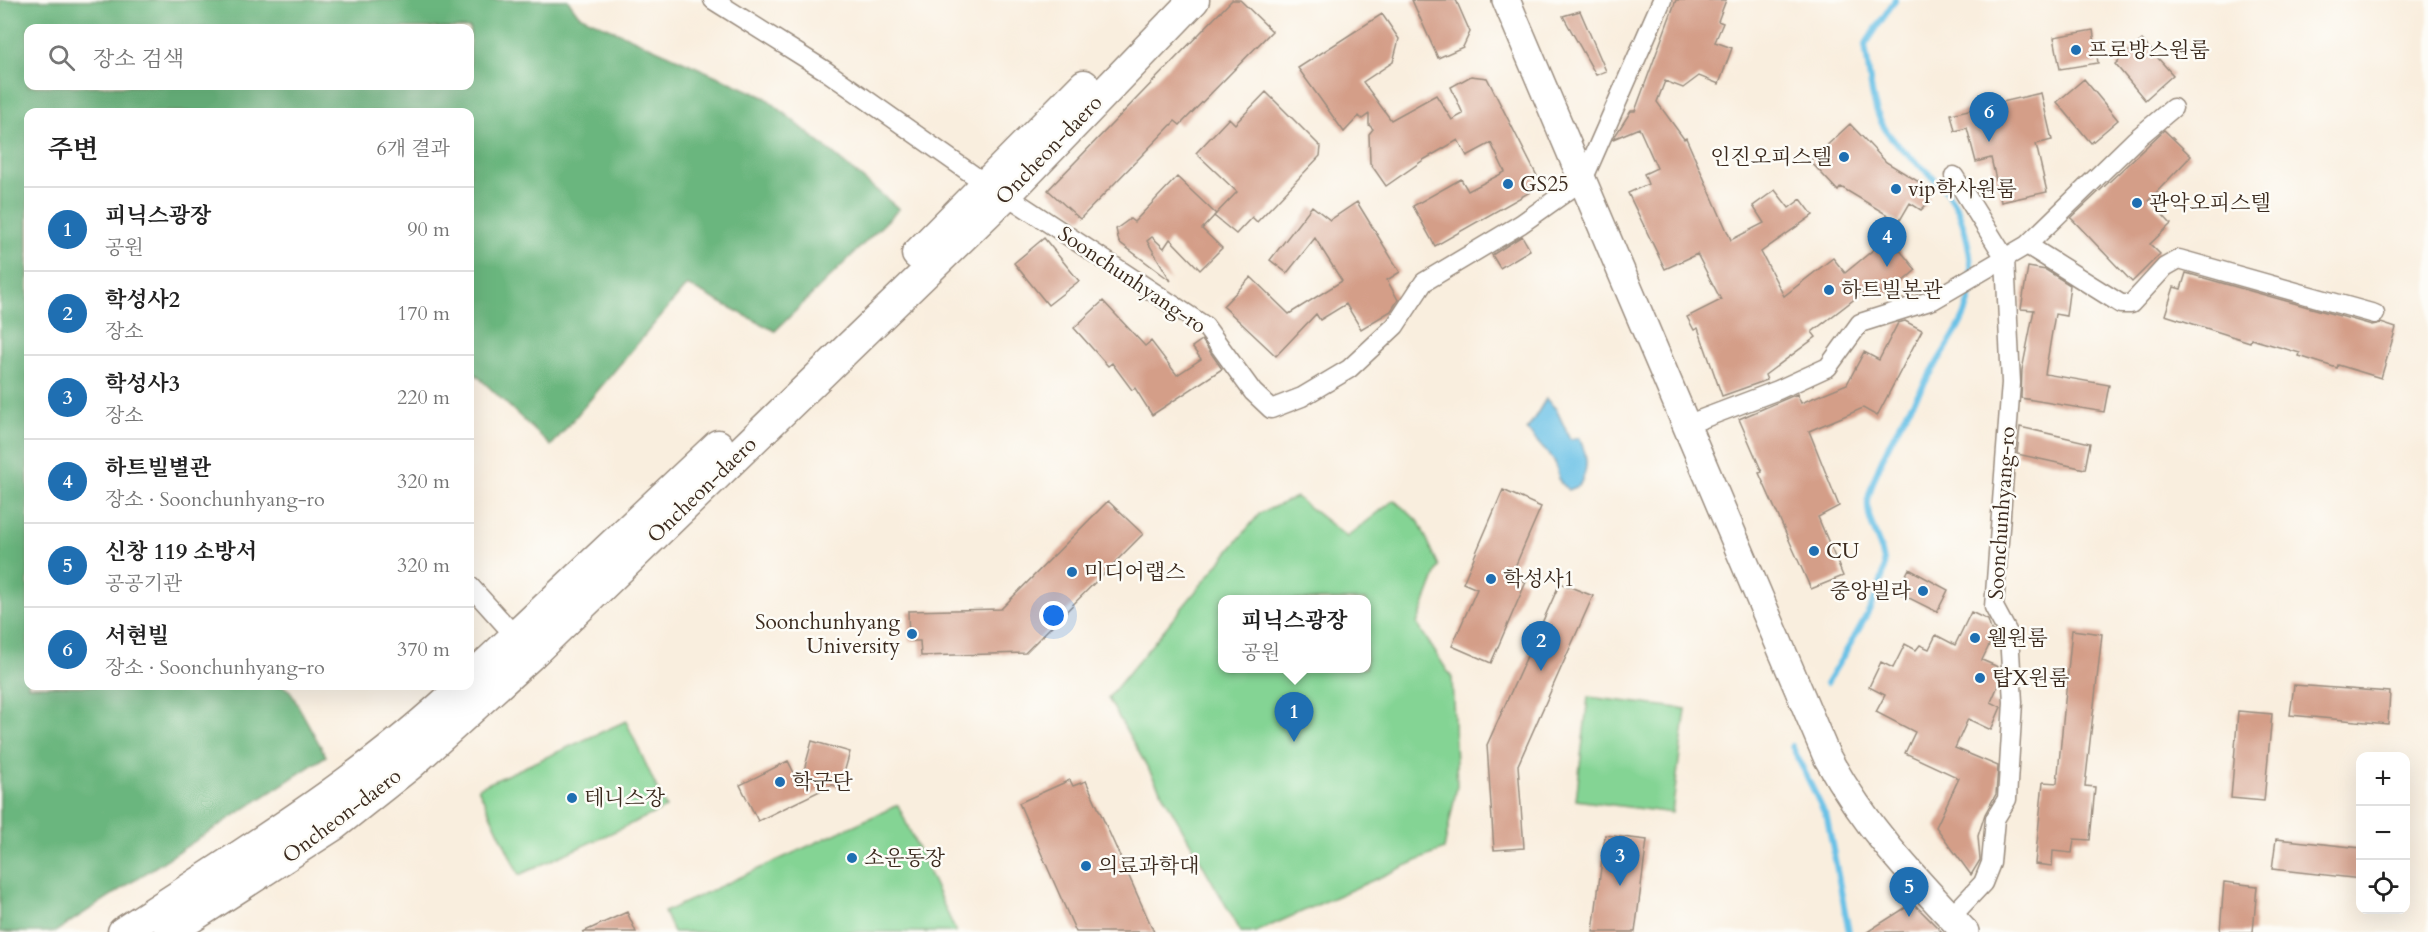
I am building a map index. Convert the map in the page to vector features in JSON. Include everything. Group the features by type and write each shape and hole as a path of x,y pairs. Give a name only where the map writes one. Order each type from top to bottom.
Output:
{"main road":[{"name":"Oncheon-daero","path":"474,675 838,333 996,190 1168,0"},
{"name":"Oncheon-daero","path":"169,932 333,826 410,765 530,656 996,190 1194,0"},
{"name":"Soonchunhyang-ro","path":"1506,0 1827,757 1851,800 1881,840 1963,927"},
{"name":"Oncheon-daero","path":"123,932 346,782 431,716 459,690"}],"street":[{"name":"Oncheon-daero","path":"713,0 826,71 996,190"},
{"path":"1583,180 1662,0"},
{"path":"1686,425 1778,390 1828,367 1860,323 1933,300 2027,245 2135,140 2173,108"},
{"path":"1954,176 2005,258"},
{"name":"Soonchunhyang-ro","path":"996,190 1205,326 1253,392 1271,409 1302,397 1349,369 1395,326 1424,282 1521,224 1583,180"},
{"path":"2027,245 2121,304 2131,304 2165,267 2179,259 2375,314"},
{"name":"Soonchunhyang-ro","path":"1963,927 1991,863 1995,819 2007,800 2013,702 2009,635 1994,607 2010,383 2005,258"},
{"path":"474,590 515,636"}],"green space":[{"path":"0,0 568,0 579,15 766,98 899,209 775,331 687,285 551,446 474,373 474,108 24,108 24,690 289,690 326,756 55,932 0,932"},
{"path":"1296,497 1347,537 1394,500 1419,522 1439,566 1417,624 1452,678 1457,786 1444,849 1256,932 1241,932 1108,698 1260,513"},
{"path":"1588,697 1686,709 1672,813 1576,800"},
{"name":"테니스장","path":"626,721 666,808 519,875 478,788"},
{"name":"소운동장","path":"898,805 956,932 673,932 664,912"}],"water":[{"path":"1546,399 1556,409 1570,439 1579,438 1584,451 1586,468 1582,480 1579,486 1569,490 1560,482 1555,462 1527,430"}],"building":[{"path":"1232,0 1240,0 1272,31 1180,125 1175,121 1080,219 1048,190"},
{"path":"1412,0 1456,0 1470,32 1463,47 1438,58"},
{"path":"1676,0 1726,0 1718,21 1723,23 1715,42 1732,48 1719,84 1699,76 1683,88 1665,81 1657,102 1684,139 1686,138 1731,240 1764,223 1753,206 1775,190 1789,208 1801,199 1813,215 1761,252 1784,296 1833,258 1845,273 1889,237 1916,270 1885,297 1874,284 1812,332 1816,337 1765,375 1767,380 1722,396 1698,328 1694,330 1687,317 1721,300 1697,254 1665,269 1628,193 1648,184 1644,174 1657,168 1639,128 1613,139 1631,111 1635,111"},
{"path":"1580,11 1606,71 1596,75 1563,16"},
{"path":"1382,14 1399,39 1393,62 1363,82 1391,120 1436,95 1452,120 1463,114 1451,87 1471,76 1487,78 1537,176 1530,192 1435,246 1413,206 1461,179 1468,191 1505,172 1491,143 1467,156 1458,140 1386,186 1370,163 1369,134 1373,129 1369,125 1369,114 1362,119 1359,116 1344,132 1298,68"},
{"name":"프로방스원룸","path":"2093,30 2098,63 2060,69 2054,37"},
{"path":"2142,40 2173,75 2145,100 2115,64"},
{"path":"2084,79 2118,120 2091,143 2057,102"},
{"path":"1266,92 1321,147 1320,156 1257,222 1252,217 1236,234 1214,216 1237,192 1196,153 1229,118 1235,124"},
{"path":"2041,93 2052,140 2036,144 2047,192 2001,202 1991,158 1976,162 1967,128 1955,131 1951,114"},
{"path":"1850,124 1886,162 1924,185 1929,193 1929,202 1921,210 1910,203 1899,222 1841,187 1838,191 1810,161"},
{"path":"2164,130 2191,156 2149,200 2171,224 2150,244 2160,254 2132,282 2071,218"},
{"path":"1177,177 1216,214 1202,229 1222,248 1200,270 1170,239 1164,248 1152,237 1147,241 1171,281 1119,242 1116,229 1130,219 1134,222"},
{"path":"1357,202 1400,272 1387,280 1398,300 1391,311 1361,329 1346,304 1320,320 1316,314 1276,356 1223,306 1251,277 1289,314 1342,281 1315,238 1287,273 1270,260 1312,206 1330,220"},
{"path":"1522,236 1530,250 1500,268 1492,255"},
{"path":"1044,238 1079,281 1048,305 1014,263"},
{"path":"2028,267 2046,270 2070,285 2066,316 2055,314 2045,374 2109,385 2104,412 2021,398 2022,370 2034,310 2021,309"},
{"path":"2186,273 2372,325 2381,323 2396,328 2381,378 2338,365 2337,368 2299,356 2300,353 2251,339 2250,342 2165,315 2174,287 2181,289"},
{"path":"1103,301 1145,346 1151,341 1177,375 1201,359 1192,347 1202,340 1222,369 1152,415 1135,388 1132,390 1112,363 1108,366 1074,328"},
{"path":"1905,321 1922,330 1877,416 1863,408 1809,431 1839,506 1818,517 1843,576 1811,589 1759,473 1762,472 1739,419 1797,394 1801,403 1847,384 1864,352 1879,360 1898,323"},
{"path":"2020,427 2090,443 2085,469 2017,454"},
{"name":"학성사1","path":"1503,490 1541,507 1511,576 1526,582 1491,663 1452,646 1477,589 1463,583"},
{"name":"미디어랩스","path":"1108,501 1143,534 1025,653 921,656 920,641 909,641 908,611 1001,609"},
{"name":"중앙빌라","path":"1909,569 1948,590 1937,612 1897,592"},
{"path":"1560,583 1593,596 1518,765 1524,848 1494,850 1487,745"},
{"path":"1971,612 1988,620 1991,630 1995,633 1982,660 1998,667 1995,675 2000,677 2000,681 1991,702 2001,707 1991,730 1968,719 1955,748 1998,766 1996,794 1985,814 1978,836 1980,860 1971,875 1936,827 1959,778 1905,753 1915,732 1876,712 1885,695 1869,687 1881,662 1893,668 1905,644 1916,650 1920,645 1929,649 1936,635 1955,645"},
{"path":"2072,630 2102,634 2085,786 2095,787 2090,840 2074,839 2072,853 2053,851 2052,866 2035,864 2043,782 2057,783"},
{"path":"2294,685 2390,692 2388,724 2290,715"},
{"path":"2238,711 2272,714 2264,801 2231,798"},
{"name":"학군단","path":"812,741 850,752 840,787 832,785 758,821 740,785 788,761 800,785"},
{"name":"의료과학대","path":"1070,780 1073,786 1086,781 1154,932 1076,932 1019,803"},
{"path":"1605,835 1647,840 1635,932 1593,932"},
{"path":"2276,839 2356,847 2356,878 2272,869"},
{"path":"2224,882 2257,886 2253,932 2220,932"},
{"path":"1913,903 1942,932 1867,932"},
{"path":"627,912 636,932 583,932"}],"waterway":[{"path":"1827,683 1872,605 1883,573 1884,561 1868,512 1869,495 1875,477 1898,427 1957,330 1966,312 1971,293 1970,253 1959,213 1953,201 1936,180 1887,132 1881,123 1874,101 1865,45 1895,0"},
{"path":"1792,746 1827,818 1849,932"}],"place":[{"name":"프로방스원룸","path":"2076,50"},
{"name":"서현빌","path":"1989,142"},
{"name":"인진오피스텔","path":"1844,157"},
{"name":"GS25","path":"1508,184"},
{"name":"vip학사원룸","path":"1896,189"},
{"name":"관악오피스텔","path":"2137,203"},
{"name":"하트빌별관","path":"1887,267"},
{"name":"하트빌본관","path":"1829,290"},
{"name":"CU","path":"1814,551"},
{"name":"미디어랩스","path":"1072,572"},
{"name":"학성사1","path":"1491,579"},
{"name":"중앙빌라","path":"1923,591"},
{"name":"Soonchunhyang University","path":"912,634"},
{"name":"웰원룸","path":"1975,638"},
{"name":"학성사2","path":"1541,671"},
{"name":"탑X원룸","path":"1980,678"},
{"name":"피닉스광장","path":"1294,742"},
{"name":"학군단","path":"780,782"},
{"name":"테니스장","path":"572,798"},
{"name":"소운동장","path":"852,858"},
{"name":"의료과학대","path":"1086,866"},
{"name":"학성사3","path":"1620,886"},
{"name":"신창 119 소방서","path":"1909,917"}]}
